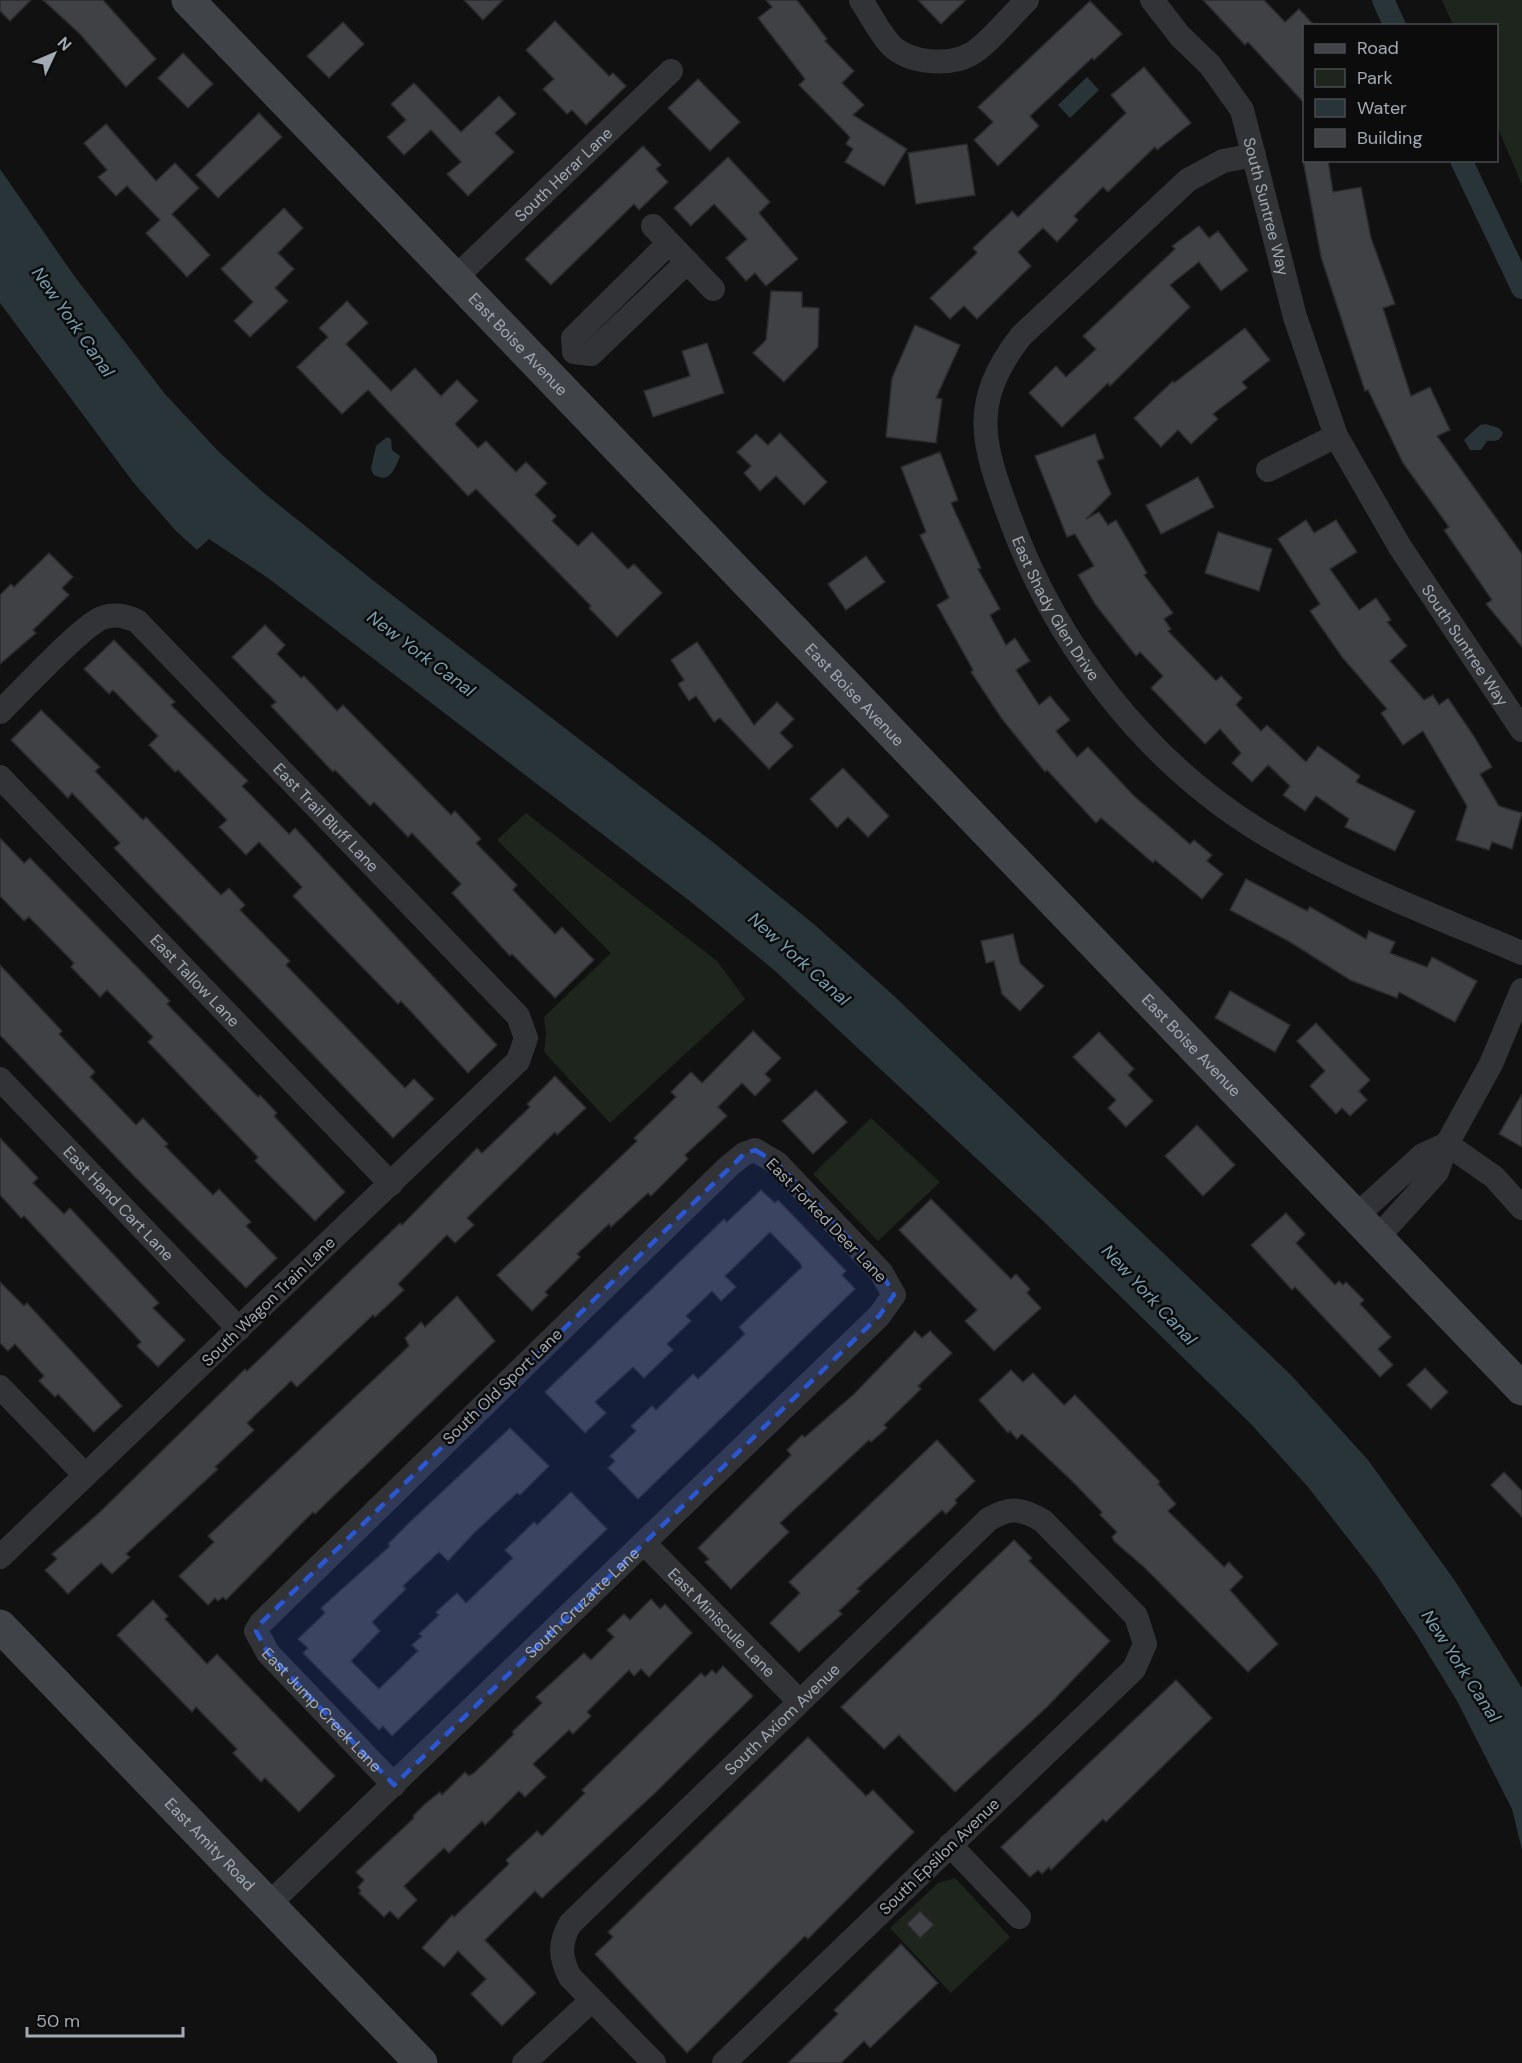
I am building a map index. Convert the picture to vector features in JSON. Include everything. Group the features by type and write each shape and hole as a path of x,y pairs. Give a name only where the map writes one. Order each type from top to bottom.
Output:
{"street":[{"name":"East Boise Avenue","path":"188,0 1367,1226 1493,1362 1522,1389"},
{"path":"861,0 890,44 905,55 928,61 949,60 971,54 1027,0"},
{"name":"South Suntree Way","path":"1152,0 1180,36 1210,65 1242,110 1295,317 1336,436 1400,547 1522,730"},
{"name":"South Herar Lane","path":"455,278 670,71"},
{"name":"East Shady Glen Drive","path":"1254,155 1223,161 1188,180 1021,336 1003,360 990,390 984,419 990,457 1005,506 1026,563 1067,637 1119,709 1188,780 1272,838 1360,884 1522,953"},
{"path":"652,226 713,289"},
{"path":"574,352 573,338 669,243"},
{"path":"574,352 591,354 687,262"},
{"path":"549,376 574,352"},
{"path":"1268,470 1336,436"},
{"name":"East Trail Bluff Lane","path":"0,712 93,622 113,615 126,616 137,621 518,1016 526,1038"},
{"name":"East Tallow Lane","path":"0,777 391,1184"},
{"path":"1367,1226 1423,1155 1447,1144 1491,1064 1522,990"},
{"name":"South Wagon Train Lane","path":"0,1557 518,1061 526,1038"},
{"name":"East Hand Cart Lane","path":"0,1080 239,1329"},
{"path":"1447,1144 1494,1177 1522,1208"},
{"name":"East Forked Deer Lane","path":"755,1150 777,1163 881,1272 894,1296"},
{"name":"South Old Sport Lane","path":"256,1631 271,1610 704,1191 744,1154 755,1150"},
{"name":"South Cruzatte Lane","path":"268,1905 879,1316 894,1296"},
{"path":"0,1387 85,1475"},
{"name":"South Axiom Avenue","path":"592,2000 570,1977 563,1963 561,1946 570,1924 988,1519 1004,1511 1018,1509 1043,1521 1136,1616 1145,1644"},
{"name":"East Miniscule Lane","path":"644,1543 799,1701"},
{"name":"East Amity Road","path":"0,1626 421,2063"},
{"name":"East Jump Creek Lane","path":"256,1631 268,1653 394,1785"},
{"name":"South Epsilon Avenue","path":"724,2063 1134,1669 1145,1644"},
{"path":"950,1845 1019,1917"},
{"path":"524,2063 592,2000 654,2063"}],"highlighted area":[{"path":"755,1150 777,1163 881,1272 894,1295 879,1316 394,1785 268,1653 256,1631 261,1623 744,1154"}],"green space":[{"path":"1442,0 1522,0 1522,185 1498,128 1498,24 1453,24"},
{"path":"526,813 717,961 745,999 610,1123 544,1052 546,1035 544,1017 611,953 497,840"},
{"path":"871,1118 940,1182 878,1241 813,1174"},
{"path":"955,1878 1010,1937 951,1993 890,1928 938,1883"}],"water":[{"path":"1087,77 1099,90 1070,118 1058,105"},
{"name":"New York Canal","path":"0,169 75,277 165,394 219,452 264,493 379,585 714,843 816,926 893,995 1291,1375 1368,1460 1455,1581 1522,1688 1522,1850 1512,1809 1457,1701 1418,1637 1375,1573 1308,1487 1250,1423 1038,1216 774,970 691,902 268,578 209,539 197,550 177,532 133,482 0,303"},
{"path":"1486,424 1499,428 1503,433 1502,436 1497,440 1487,441 1481,450 1470,450 1464,440 1480,425"},
{"path":"387,437 391,439 392,450 400,456 391,474 383,478 373,474 371,468 376,446"}],"building":[{"path":"0,0 31,0 10,21 0,11"},
{"path":"43,0 103,0 156,59 126,87 80,34"},
{"path":"464,0 503,0 483,20"},
{"path":"766,0 797,0 827,39 825,41 854,71 842,83 864,105 853,115 907,149 884,186 845,162 853,149 846,144 850,137 799,85 805,79 758,18 772,7"},
{"path":"918,0 966,0 941,24"},
{"path":"1203,0 1264,0 1285,22 1299,9 1313,24 1303,24 1303,102 1248,42 1245,45"},
{"path":"1090,1 1122,34 1094,60 1092,58 1030,116 1039,126 998,166 974,140 993,122 978,107"},
{"path":"555,21 609,76 613,73 626,86 586,125 572,110 567,114 543,89 554,79 526,50"},
{"path":"343,22 364,44 329,78 307,56"},
{"path":"183,53 213,84 188,108 158,78"},
{"path":"1144,67 1191,123 1157,150 1155,147 1108,192 1103,187 1074,216 1078,220 1057,242 1043,228 1018,252 1031,266 977,319 964,306 950,319 930,298 977,253 973,248 1012,211 1018,217 1126,113 1111,95"},
{"path":"698,79 740,122 710,151 668,108"},
{"path":"414,83 461,132 499,96 516,114 495,133 514,152 468,196 447,174 461,162 431,130 404,155 387,137 406,120 391,104"},
{"path":"259,113 282,137 218,198 196,175"},
{"path":"106,124 156,181 175,163 199,188 172,214 210,255 187,277 146,233 160,220 127,186 116,196 98,177 107,170 84,143"},
{"path":"967,144 975,195 916,204 908,153"},
{"path":"643,146 661,165 656,169 668,182 639,210 634,204 551,285 525,259"},
{"path":"728,157 770,202 759,213 798,259 766,286 755,273 746,281 726,258 747,239 714,204 691,226 674,208"},
{"path":"1303,162 1328,162 1333,192 1361,187 1371,238 1395,304 1383,308 1411,396 1430,387 1450,430 1437,436 1522,554 1522,647 1486,604 1492,600 1444,530 1449,527 1403,463 1368,390 1365,391 1321,257"},
{"path":"284,208 303,228 278,253 294,269 275,288 288,301 250,337 234,321 253,302 221,269"},
{"path":"1199,226 1209,238 1218,231 1248,270 1221,291 1199,262 1170,285 1190,307 1110,386 1108,383 1062,427 1029,393 1056,366 1066,377 1096,349 1083,336 1175,249 1172,246"},
{"path":"771,291 802,292 802,307 819,308 818,347 784,382 753,353 766,340"},
{"path":"347,301 368,323 346,344 391,391 415,368 441,396 457,380 478,401 455,424 478,448 486,441 516,472 526,462 547,483 535,495 556,516 552,521 578,546 592,532 628,569 634,564 662,593 617,637 589,608 591,606 476,489 468,496 368,390 342,414 297,367 328,337 319,328"},
{"path":"915,325 960,345 936,398 942,399 936,443 886,437 892,378"},
{"path":"1245,328 1270,360 1242,382 1247,388 1213,414 1218,419 1191,444 1178,430 1161,447 1134,418 1173,381 1174,383"},
{"path":"707,343 724,393 653,417 644,391 690,376 682,351"},
{"path":"780,433 827,482 804,505 776,476 760,491 744,473 751,466 737,452 756,434 768,445"},
{"path":"1095,434 1104,458 1097,461 1111,494 1086,519 1099,512 1108,525 1116,520 1147,573 1144,575 1173,613 1164,619 1171,629 1168,631 1216,681 1221,676 1242,698 1236,705 1261,731 1267,725 1306,762 1318,746 1360,776 1356,782 1415,811 1395,851 1345,827 1349,819 1316,796 1305,811 1283,795 1290,786 1268,765 1252,782 1232,763 1241,753 1220,729 1205,744 1151,688 1163,676 1140,652 1136,656 1095,604 1078,575 1094,566 1075,534 1067,537 1035,456"},
{"path":"940,452 958,500 951,503 981,568 978,569 1000,609 990,615 1006,645 1015,638 1030,661 1016,670 1039,705 1050,696 1070,720 1056,731 1077,757 1088,747 1134,796 1190,844 1194,840 1212,855 1207,861 1223,874 1202,899 1155,860 1153,863 1101,818 1096,823 1047,770 1045,772 1002,719 971,672 973,670 937,605 949,598 920,535 926,532 901,467"},
{"path":"1198,477 1214,507 1161,534 1146,505"},
{"path":"1306,520 1314,533 1336,520 1357,552 1330,569 1359,610 1376,598 1391,620 1387,622 1407,646 1390,661 1424,700 1433,695 1439,705 1448,698 1492,767 1480,774 1499,806 1522,813 1512,849 1492,842 1489,850 1456,840 1467,806 1423,731 1403,745 1381,713 1387,709 1342,657 1310,611 1320,604 1278,539"},
{"path":"1218,532 1272,549 1259,591 1205,573"},
{"path":"49,553 73,577 62,588 69,595 33,630 36,633 0,664 0,595 11,584 14,587"},
{"path":"866,556 885,582 846,610 828,584"},
{"path":"265,625 285,645 277,654 301,678 304,676 337,711 343,705 451,815 455,811 481,839 476,843 517,885 513,890 555,934 562,927 594,960 555,998 512,954 510,956 452,893 461,884 412,833 408,837 374,802 370,806 335,770 333,772 271,706 276,702 232,657"},
{"path":"114,640 175,702 171,705 248,781 242,786 289,834 295,828 497,1045 468,1073 401,1001 398,1004 293,896 302,887 259,842 246,855 219,827 227,820 178,770 175,772 149,745 158,736 113,690 109,694 84,669"},
{"path":"697,642 754,725 777,702 794,719 780,733 793,746 769,769 720,718 714,722 696,696 689,701 678,684 684,680 671,660"},
{"path":"41,710 100,767 95,771 143,820 146,817 221,895 229,888 245,905 240,910 290,961 286,965 405,1088 414,1079 434,1099 393,1138 114,848 120,843 72,793 68,798 11,740"},
{"path":"843,768 889,816 868,837 848,817 837,828 810,799"},
{"path":"0,838 24,863 30,858 143,973 170,1001 167,1004 258,1097 260,1095 277,1113 274,1116 345,1192 315,1221 255,1161 258,1157 148,1042 153,1037 107,990 100,997 71,967 74,963 29,917 24,921 0,896"},
{"path":"1246,879 1307,911 1310,907 1366,939 1369,931 1395,942 1390,953 1427,967 1432,957 1477,981 1455,1022 1399,992 1397,998 1350,980 1290,942 1230,910"},
{"path":"1013,934 1020,963 1044,986 1020,1011 1002,994 994,961 986,963 981,941"},
{"path":"0,965 62,1031 59,1034 95,1072 90,1077 136,1125 143,1118 168,1144 165,1146 213,1195 219,1189 251,1222 246,1226 277,1258 246,1288 134,1176 0,1035"},
{"path":"1230,991 1290,1025 1275,1052 1215,1018"},
{"path":"1316,1023 1370,1080 1359,1091 1367,1100 1350,1116 1342,1108 1336,1114 1310,1086 1325,1071 1297,1041"},
{"path":"753,1031 781,1058 765,1074 771,1080 755,1096 742,1083 718,1107 727,1116 685,1155 688,1159 651,1196 648,1193 611,1227 609,1224 577,1254 580,1257 545,1292 548,1295 532,1311 497,1275 637,1141 634,1138 676,1097 671,1092 691,1072 702,1083"},
{"path":"1099,1032 1134,1069 1128,1075 1153,1101 1126,1127 1108,1108 1116,1100 1073,1057"},
{"path":"555,1076 586,1108 557,1135 555,1132 467,1218 474,1225 455,1243 447,1235 398,1284 404,1290 375,1317 373,1315 297,1387 291,1381 247,1423 254,1430 215,1467 218,1469 126,1554 130,1557 112,1574 101,1563 68,1594 45,1570 57,1559 52,1554 100,1512 245,1369 247,1371 400,1223 402,1225 477,1148 482,1153 530,1107 527,1104"},
{"path":"816,1090 847,1122 813,1154 782,1121"},
{"path":"1522,1094 1522,1147 1499,1134"},
{"path":"1197,1125 1235,1165 1203,1196 1165,1156"},
{"path":"0,1138 38,1178 33,1183 64,1214 70,1208 159,1303 153,1308 185,1340 158,1367 137,1346 141,1342 24,1216 21,1218 0,1195"},
{"path":"761,1190 775,1203 778,1200 846,1271 842,1275 855,1289 638,1499 608,1468 615,1461 610,1456 636,1431 631,1426 652,1406 656,1410 693,1374 698,1379 745,1334 739,1327 802,1267 800,1263 770,1232 725,1276 736,1287 721,1301 712,1291 686,1316 691,1321 667,1344 673,1350 644,1378 633,1367 595,1402 606,1413 585,1433 545,1392 724,1219 727,1222"},
{"path":"931,1199 1011,1279 1016,1274 1030,1289 1027,1293 1041,1308 994,1351 965,1321 977,1310 899,1230"},
{"path":"1286,1213 1305,1234 1296,1243 1335,1285 1339,1281 1343,1285 1346,1282 1364,1300 1360,1304 1391,1337 1378,1349 1393,1365 1380,1377 1295,1287 1292,1290 1251,1245"},
{"path":"0,1282 24,1306 27,1303 122,1406 94,1432 58,1394 55,1397 39,1381 44,1376 15,1344 8,1351 0,1343"},
{"path":"457,1296 495,1341 315,1514 313,1512 226,1600 223,1597 218,1601 215,1598 208,1605 179,1576 214,1542 208,1536 409,1346 405,1338 421,1322 425,1327"},
{"path":"915,1331 922,1338 930,1331 952,1353 918,1386 921,1389 884,1425 887,1428 871,1442 869,1440 780,1523 789,1532 731,1589 705,1562 709,1559 698,1548 791,1455 787,1450 802,1435 805,1437 854,1394"},
{"path":"1425,1368 1448,1392 1431,1409 1407,1385"},
{"path":"1011,1370 1023,1382 1033,1373 1064,1405 1075,1395 1160,1482 1158,1484 1176,1504 1168,1511 1224,1567 1229,1562 1243,1577 1230,1590 1278,1644 1248,1672 1145,1568 1114,1541 1112,1537 1117,1532 1100,1515 1102,1512 1071,1480 1022,1434 1017,1439 1010,1431 1008,1433 979,1400"},
{"path":"510,1428 549,1466 520,1495 517,1493 475,1532 448,1561 439,1552 403,1586 406,1589 372,1622 380,1631 351,1661 379,1689 418,1651 412,1645 422,1636 419,1634 439,1615 436,1612 457,1593 466,1603 513,1558 505,1550 534,1522 537,1525 571,1492 607,1529 392,1736 383,1726 379,1730 303,1653 308,1648 298,1639 325,1613 321,1608 390,1546 388,1544 410,1522"},
{"path":"937,1440 975,1481 955,1500 957,1503 946,1514 942,1510 857,1589 860,1591 839,1611 842,1614 799,1652 770,1623 800,1593 789,1582"},
{"path":"1504,1472 1522,1491 1522,1517 1491,1485"},
{"path":"1014,1540 1032,1558 1029,1561 1110,1641 1046,1708 955,1792 899,1735 884,1749 841,1707"},
{"path":"651,1599 660,1609 665,1604 692,1633 649,1677 641,1669 634,1676 629,1670 587,1712 591,1716 573,1734 569,1730 533,1764 546,1777 525,1797 519,1791 485,1825 482,1821 449,1853 444,1848 404,1886 417,1900 398,1919 390,1911 384,1917 359,1893 361,1891 358,1887 364,1880 356,1872 414,1818 413,1816 425,1804 440,1792 442,1795 465,1772 469,1776 474,1773 542,1703 536,1697 584,1653 591,1660 614,1637 607,1630 624,1614 630,1620"},
{"path":"153,1600 168,1616 165,1619 207,1664 217,1654 335,1776 299,1812 265,1778 261,1782 233,1753 237,1749 196,1707 192,1712 117,1635"},
{"path":"723,1666 753,1696 656,1792 542,1898 535,1891 485,1940 536,1993 502,2026 471,1994 486,1979 458,1951 444,1967 422,1948 452,1915 454,1917 509,1864 506,1860 537,1831 542,1836 585,1793 582,1790 701,1673 705,1677 712,1670 716,1674"},
{"path":"1176,1680 1212,1718 1106,1822 1103,1819 1051,1870 1049,1867 1042,1874 1038,1870 1030,1877 1001,1847"},
{"path":"808,1737 866,1796 873,1790 914,1832 808,1939 805,1936 687,2053 595,1954 613,1937 608,1932"},
{"path":"920,1911 934,1925 920,1938 907,1924"},
{"path":"901,1944 938,1983 870,2048 864,2041 841,2063 788,2063 838,2014 834,2010"}],"waterway":[{"path":"1383,0 1394,24"},
{"path":"1462,162 1522,288"}]}
